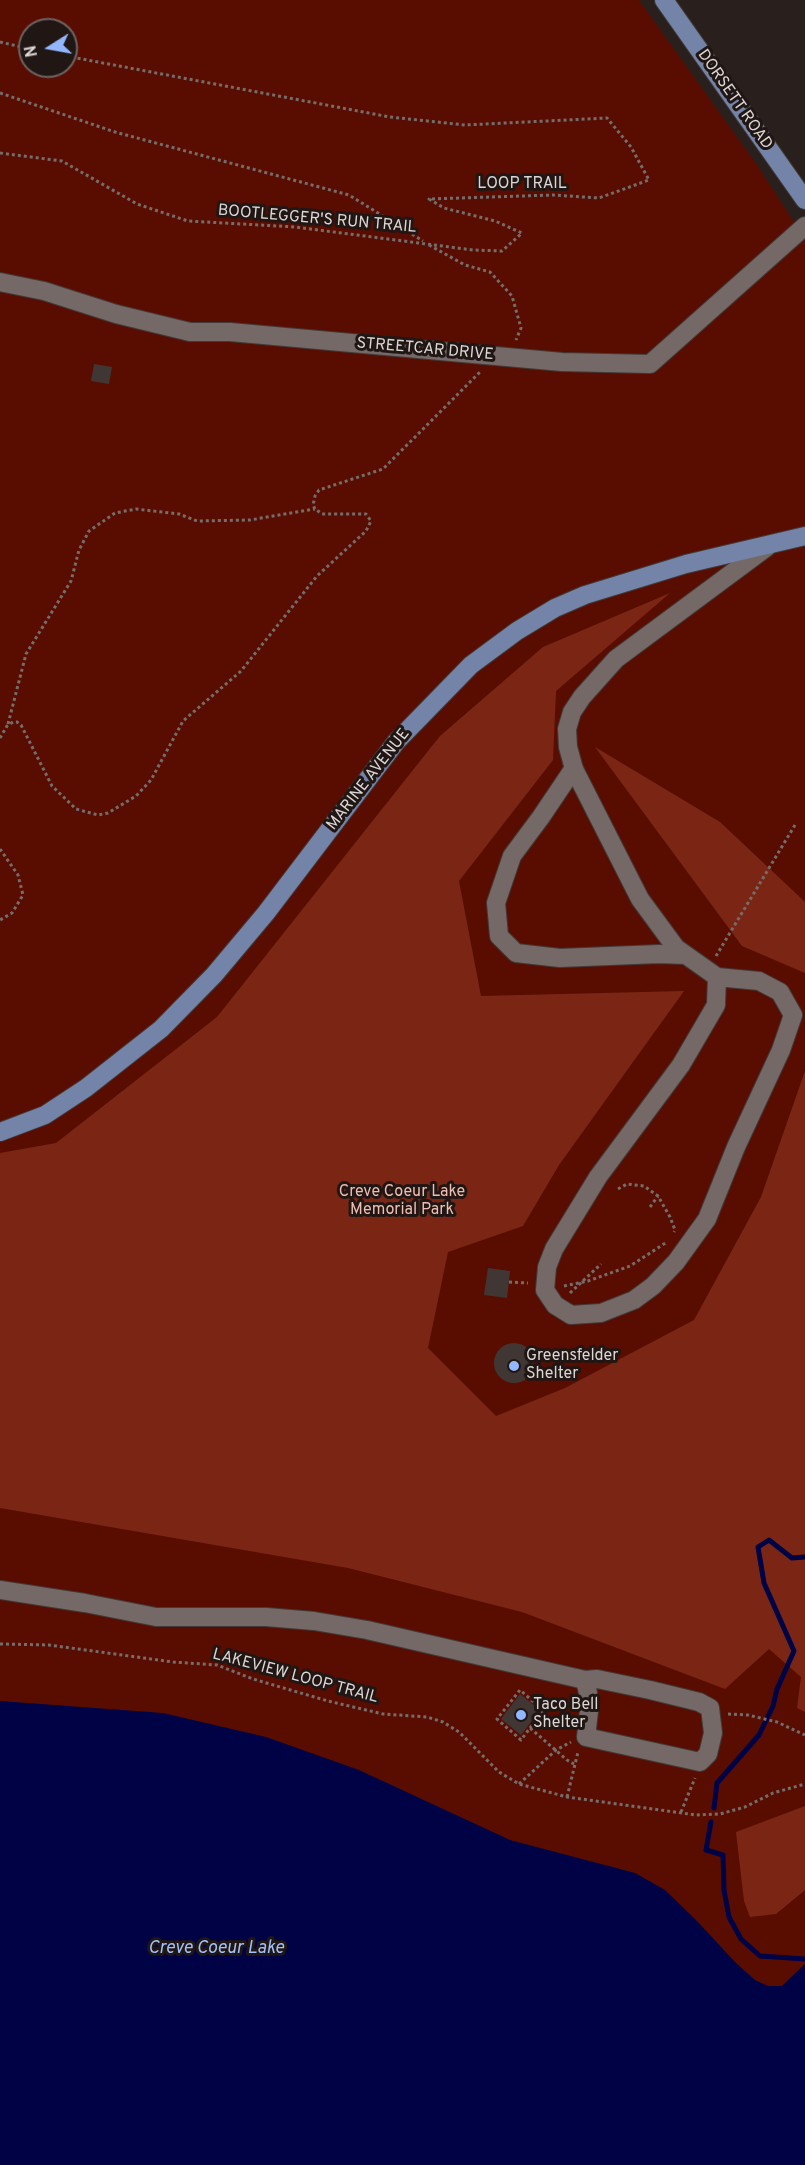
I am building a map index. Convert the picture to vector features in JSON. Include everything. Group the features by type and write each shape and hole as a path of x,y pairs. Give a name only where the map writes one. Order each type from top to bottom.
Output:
{"main road":[{"name":"DORSETT ROAD","path":"664,0 805,200"},
{"name":"MARINE AVENUE","path":"0,1132 45,1114 62,1104 161,1029 214,975 266,913 396,742 471,665 526,625 555,608 585,595 686,564 767,547 805,536"}],"street":[{"name":"STREETCAR DRIVE","path":"0,282 44,291 116,314 190,332 230,332 562,362 650,364 805,226"},
{"path":"712,974 716,1005 681,1065 598,1177 554,1249 547,1267 545,1290 555,1305 571,1315 602,1313 634,1300 653,1286 676,1262 707,1219 736,1147 782,1050 793,1015 780,992 759,981 712,974 676,948 639,899 574,768 568,747 567,729 572,712 582,697 616,659 767,547"},
{"path":"574,768 512,856 496,903 499,936 516,953 560,958 686,955"},
{"path":"0,1590 85,1602 156,1617 266,1617 314,1621 367,1630 585,1680 597,1679 650,1690 699,1702 710,1708 713,1733 708,1754 700,1762 585,1737 590,1702 585,1680"}],"path":[{"path":"0,42 18,46"},
{"name":"LOOP TRAIL","path":"0,93 116,132 349,195 425,243 473,250 502,251 522,233 495,220 444,208 429,199 553,195 599,198 649,180 631,147 607,118 465,125 390,117 78,58"},
{"name":"BOOTLEGGER'S RUN TRAIL","path":"0,153 62,161 137,204 188,221 295,227 425,243 465,265 490,272 512,296 521,328 517,338 383,469 320,490 315,496 313,505 315,509"},
{"path":"0,738 7,726 26,654 71,581 79,550 89,531 115,513 136,509 179,514 197,521 250,520 315,509 322,514 366,514 372,521 366,531 317,576 241,671 183,721 151,780 136,796 108,813 98,815 76,808 52,786 21,725 13,722 7,726"},
{"path":"712,974 795,825"},
{"path":"0,849 18,875 23,895 12,914 0,920"},
{"path":"618,1189 627,1184 644,1186 658,1196 675,1230 672,1235"},
{"path":"650,1207 658,1196"},
{"path":"508,1282 560,1287 583,1282 630,1266 669,1240"},
{"path":"555,1305 602,1264"},
{"name":"LAKEVIEW LOOP TRAIL","path":"0,1644 50,1645 173,1662 217,1665 253,1679 328,1701 383,1714 427,1717 443,1722 459,1732 499,1772 519,1784 567,1797 720,1815 745,1808 773,1793 805,1784"},
{"path":"520,1690 544,1712 530,1726 521,1740 497,1719 520,1690"},
{"path":"748,1715 777,1722 805,1735"},
{"path":"530,1726 574,1764"},
{"path":"519,1784 556,1750 585,1737"},
{"path":"567,1797 574,1764 585,1737"},
{"path":"681,1812 700,1762"}],"green space":[{"name":"Creve Coeur Lake Memorial Park","path":"0,0 639,0 757,165 805,239 805,2165 0,2165"},
{"path":"670,593 556,691 553,760 459,881 481,996 684,991 559,1165 523,1226 448,1252 428,1348 496,1416 565,1388 694,1320 761,1197 805,1071 805,1712 797,1708 801,1677 769,1649 725,1689 522,1612 348,1568 0,1508 0,1153 56,1143 217,1017 440,736 543,647"},
{"path":"595,747 720,822 805,902 805,973 742,946"},
{"path":"805,1806 805,1890 776,1914 750,1917 744,1901 736,1832"}],"water":[{"name":"Creve Coeur Lake","path":"0,1701 163,1713 266,1737 359,1770 510,1840 635,1873 665,1890 735,1962 755,1980 768,1986 782,1986 805,1964 805,2165 0,2165"}],"building":[{"path":"94,364 112,367 109,384 91,381"},
{"path":"488,1268 510,1271 507,1298 484,1295"},
{"name":"Greensfelder Shelter","path":"514,1343 522,1344 528,1349 533,1355 533,1371 528,1377 522,1382 514,1383 506,1382 500,1377 495,1371 494,1363 495,1355 500,1349 506,1344"},
{"name":"Taco Bell Shelter","path":"520,1694 540,1710 521,1735 501,1719"}],"waterway":[{"path":"714,1808 717,1783 759,1735 794,1651 764,1583 758,1547 769,1540 792,1558 805,1557"},
{"path":"711,1822 706,1850 723,1855 724,1890 729,1917 741,1939 760,1956 805,1959"}],"place":[{"name":"Greensfelder Shelter","path":"514,1366"},
{"name":"Taco Bell Shelter","path":"521,1715"}]}
